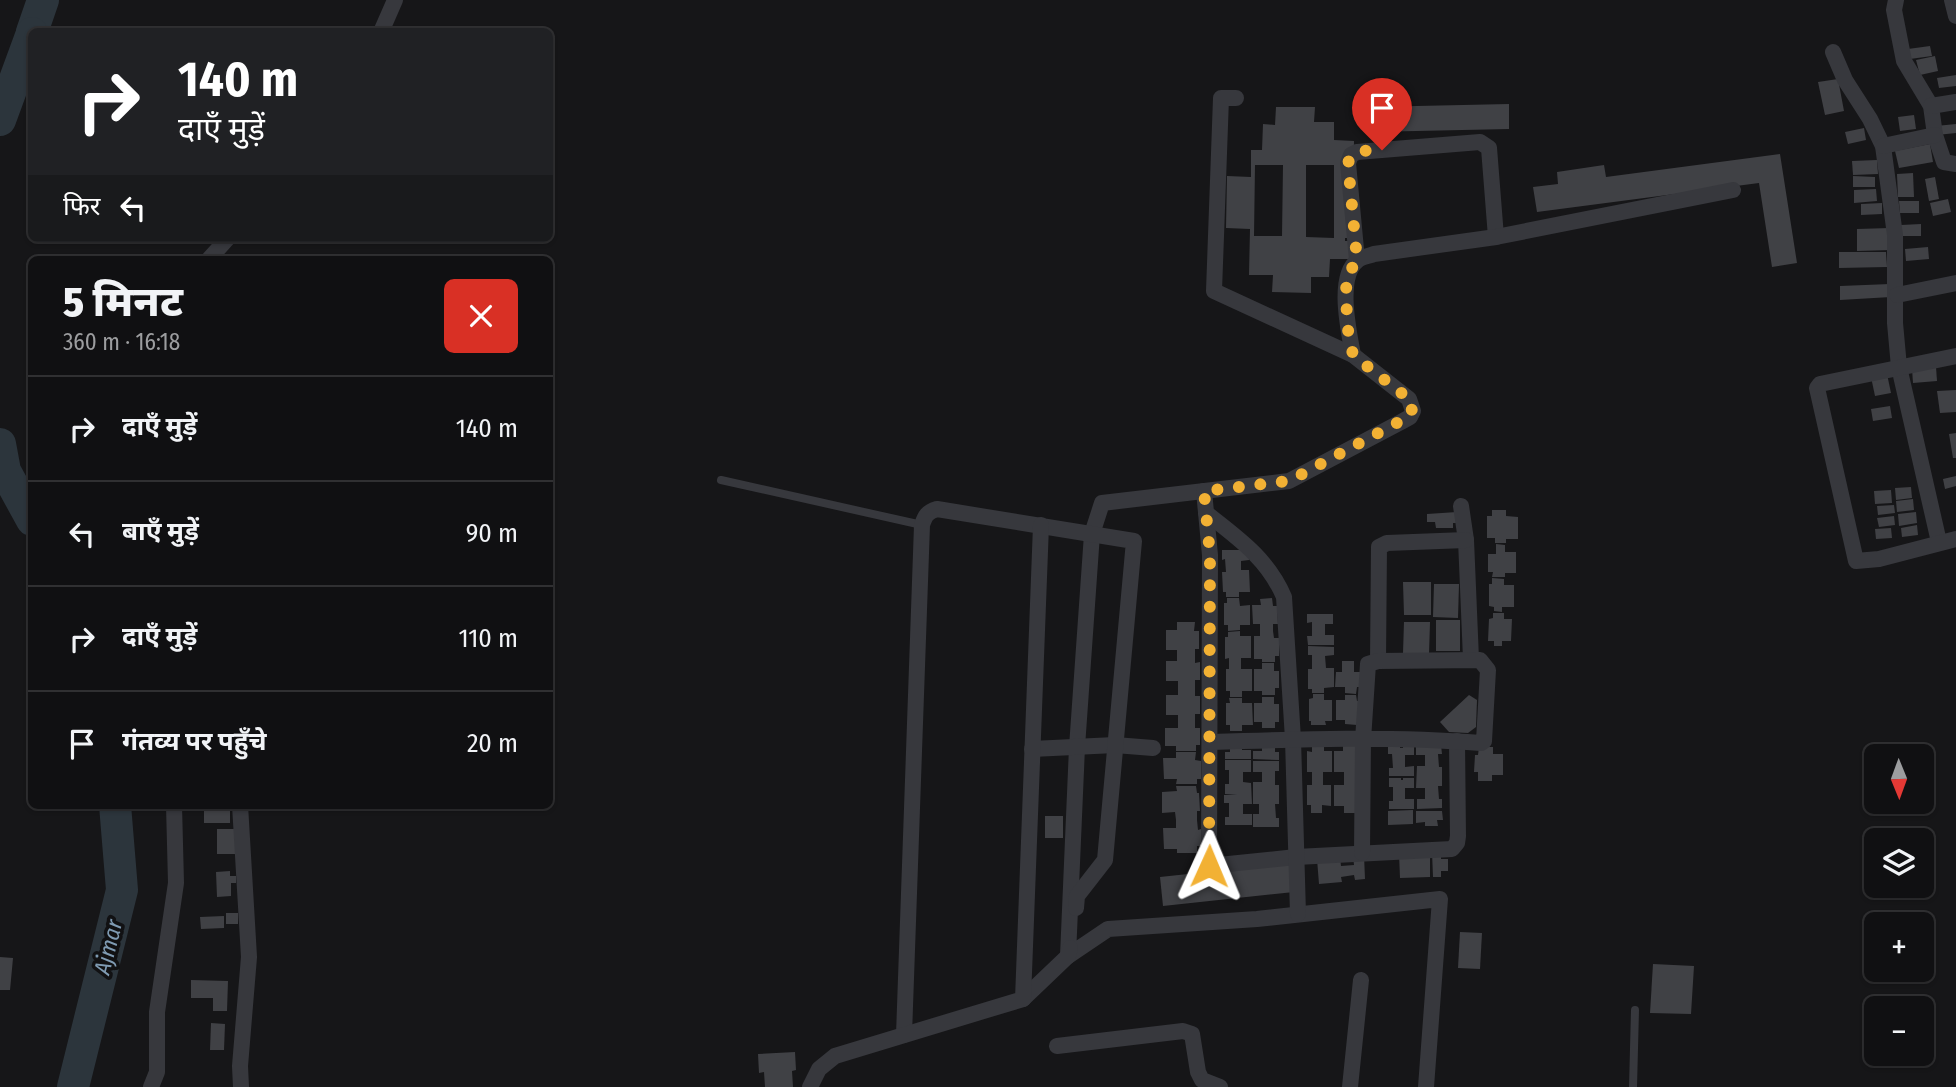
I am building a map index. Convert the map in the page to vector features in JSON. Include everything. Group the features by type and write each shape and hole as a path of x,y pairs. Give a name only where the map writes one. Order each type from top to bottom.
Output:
{"street":[{"path":"383,28 395,0"},
{"path":"1896,0 1894,10 1904,61 1930,106 1935,135 1944,162 1956,164"},
{"path":"1952,0 1956,16"},
{"path":"1833,52 1845,80 1870,119 1883,146 1895,235 1895,323 1899,367 1939,542"},
{"path":"1068,956 1077,747 1092,534 1102,503 1289,481 1410,416 1413,405 1353,355 1214,291 1221,98 1236,97"},
{"path":"1930,106 1956,102"},
{"path":"1883,146 1935,135"},
{"path":"1353,355 1347,325 1346,278 1357,260 1348,163 1351,155 1357,152 1480,142 1485,144 1489,148 1496,237"},
{"path":"1357,260 1374,254 1496,237 1733,190"},
{"path":"212,256 224,242"},
{"path":"1896,295 1956,283"},
{"path":"1956,356 1820,384 1817,388 1856,561 1879,559 1956,539"},
{"path":"1204,491 1210,555 1209,866 1296,857 1452,849 1457,843 1457,741"},
{"path":"1461,506 1466,540 1471,659"},
{"path":"904,1035 922,525 925,516 937,509 1133,541 1105,860 1077,896 1068,956"},
{"path":"1206,513 1247,544 1265,563 1284,597 1293,739 1298,914"},
{"path":"1023,999 1041,525"},
{"path":"1378,661 1379,547 1387,543 1466,540"},
{"path":"1210,742 1293,739 1363,740 1457,741 1481,743 1488,670 1480,660 1378,661 1368,664 1363,740 1362,853"},
{"path":"1032,750 1115,745 1153,748"},
{"path":"151,1087 157,1072 157,1012 176,883 174,809"},
{"path":"240,809 249,957 240,1066 241,1087"},
{"path":"810,1087 819,1069 835,1056 1023,999 1068,956 1108,929 1298,914 1440,899 1426,1087"},
{"path":"1350,1087 1362,980"},
{"path":"1057,1046 1182,1031 1192,1034 1198,1072 1202,1080 1221,1087"}],"lane":[{"path":"721,480 922,525"},
{"path":"1633,1087 1636,1010"}],"building":[{"path":"1930,46 1932,56 1910,59 1908,49"},
{"path":"1935,56 1938,71 1920,75 1916,60"},
{"path":"1956,75 1956,86 1939,88 1937,78"},
{"path":"1838,79 1844,111 1825,115 1818,82"},
{"path":"1509,104 1509,129 1370,132 1370,107"},
{"path":"1276,107 1315,107 1314,122 1334,122 1334,140 1354,141 1353,238 1345,238 1345,241 1353,241 1352,259 1330,259 1329,277 1311,277 1311,293 1272,292 1273,275 1249,275 1250,229 1226,228 1227,176 1251,177 1251,150 1262,150 1263,124 1275,125","holes":["1255,165 1283,165 1282,236 1254,236","1306,165 1334,165 1334,238 1306,237"]},
{"path":"1914,115 1916,129 1900,131 1898,117"},
{"path":"1956,124 1956,133 1937,135 1936,126"},
{"path":"1864,128 1866,140 1848,144 1845,132"},
{"path":"1930,144 1933,162 1899,168 1895,151"},
{"path":"1780,154 1797,263 1772,267 1759,183 1537,212 1533,187 1558,184 1557,172 1604,165 1606,177"},
{"path":"1877,160 1878,174 1853,175 1852,161"},
{"path":"1913,173 1914,197 1898,197 1897,174"},
{"path":"1853,176 1875,177 1875,187 1853,187"},
{"path":"1935,177 1939,199 1929,201 1925,179"},
{"path":"1876,189 1877,201 1854,203 1854,190"},
{"path":"1948,199 1951,212 1933,216 1930,203"},
{"path":"1899,201 1919,201 1919,213 1900,213"},
{"path":"1882,203 1882,214 1861,215 1861,204"},
{"path":"1921,224 1921,236 1901,236 1901,225"},
{"path":"1890,228 1891,250 1857,251 1857,229"},
{"path":"1928,247 1929,259 1906,261 1905,249"},
{"path":"1839,252 1886,252 1887,267 1839,268"},
{"path":"1890,284 1891,297 1840,300 1840,286"},
{"path":"1936,367 1937,381 1913,383 1912,369"},
{"path":"1887,374 1891,393 1875,396 1871,377"},
{"path":"1956,390 1956,412 1940,413 1937,391"},
{"path":"1890,406 1892,418 1873,421 1871,409"},
{"path":"1956,433 1956,458 1953,458 1949,434"},
{"path":"1956,476 1956,486 1945,489 1943,479"},
{"path":"1911,487 1912,498 1896,500 1895,488"},
{"path":"1891,490 1892,503 1875,504 1874,491"},
{"path":"1913,499 1914,510 1897,512 1896,501"},
{"path":"1894,505 1895,513 1878,515 1877,506"},
{"path":"1492,510 1506,510 1506,516 1518,517 1518,539 1495,543 1495,538 1487,538 1487,516 1492,516"},
{"path":"1457,512 1457,523 1453,523 1453,528 1436,528 1435,522 1427,522 1427,514"},
{"path":"1916,512 1917,523 1899,526 1898,514"},
{"path":"1894,516 1895,525 1879,527 1877,518"},
{"path":"1917,525 1918,535 1902,537 1901,528"},
{"path":"1891,528 1892,538 1876,539 1875,529"},
{"path":"1496,544 1505,545 1505,552 1516,552 1516,573 1505,573 1505,577 1492,577 1493,572 1488,572 1488,554 1496,554"},
{"path":"1222,550 1249,550 1249,560 1241,561 1241,570 1249,570 1250,592 1239,592 1239,597 1226,597 1226,592 1223,592 1222,572 1226,572"},
{"path":"1492,578 1504,579 1504,585 1514,585 1514,607 1502,607 1502,612 1494,611 1494,607 1489,606 1489,584 1492,584"},
{"path":"1403,582 1431,582 1431,615 1404,615"},
{"path":"1434,584 1459,584 1458,618 1433,617"},
{"path":"1227,598 1239,598 1240,606 1250,605 1250,625 1240,625 1240,630 1228,631 1228,625 1224,625 1224,603 1227,603"},
{"path":"1272,598 1273,606 1277,606 1278,624 1273,624 1273,631 1274,638 1279,638 1279,656 1275,656 1275,662 1262,662 1262,659 1254,659 1254,636 1260,636 1260,624 1253,624 1252,605 1261,605 1260,599"},
{"path":"1493,613 1504,613 1504,619 1512,619 1511,641 1502,641 1502,646 1494,646 1494,641 1488,641 1489,619 1493,618"},
{"path":"1307,614 1333,614 1333,624 1325,624 1325,635 1334,635 1334,645 1308,645 1307,636 1312,636 1312,622 1307,623"},
{"path":"1436,620 1460,620 1460,651 1436,651"},
{"path":"1177,622 1195,622 1194,631 1199,631 1199,649 1195,649 1195,663 1200,662 1200,680 1195,680 1195,696 1200,696 1200,714 1195,714 1195,728 1200,728 1200,745 1196,745 1196,751 1176,751 1176,746 1165,746 1165,728 1178,728 1178,715 1166,715 1166,695 1178,695 1178,681 1166,681 1166,661 1177,661 1177,650 1166,650 1166,630 1177,630"},
{"path":"1404,622 1430,622 1429,654 1403,653"},
{"path":"1240,631 1240,636 1251,636 1251,658 1241,658 1241,669 1252,669 1252,691 1242,691 1242,697 1230,697 1230,691 1226,691 1229,658 1225,659 1225,637 1228,637 1228,632"},
{"path":"1308,646 1334,647 1334,655 1325,656 1326,668 1334,668 1334,687 1324,688 1324,693 1312,693 1312,689 1308,689 1308,669 1312,669 1312,655 1308,655"},
{"path":"1342,661 1354,661 1354,672 1362,672 1362,687 1357,687 1356,694 1345,693 1345,687 1335,687 1336,672 1342,672"},
{"path":"1262,663 1274,663 1274,671 1279,671 1279,688 1275,688 1275,695 1262,695 1262,691 1254,691 1254,669 1262,669"},
{"path":"1313,694 1324,694 1324,700 1332,700 1332,721 1325,721 1326,725 1311,725 1309,721 1309,699 1313,698"},
{"path":"1345,695 1356,695 1357,701 1361,701 1357,725 1336,720 1336,700 1345,700"},
{"path":"1469,695 1477,700 1476,727 1468,733 1449,732 1440,722"},
{"path":"1262,697 1274,697 1274,704 1279,704 1279,722 1275,722 1275,728 1262,728 1262,722 1254,722 1254,703 1262,703"},
{"path":"1229,698 1242,698 1242,703 1252,703 1253,725 1242,725 1242,731 1230,731 1230,725 1226,725 1226,703 1230,703"},
{"path":"1262,745 1275,746 1275,752 1279,752 1279,760 1253,759 1253,751 1262,751"},
{"path":"1388,745 1400,745 1400,748 1403,748 1403,745 1414,745 1414,755 1405,755 1405,767 1414,766 1414,776 1389,776 1389,768 1393,768"},
{"path":"1416,745 1441,745 1442,754 1438,754 1439,767 1442,767 1442,786 1438,786 1442,808 1417,809 1417,799 1425,799 1425,788 1416,788 1417,766 1425,766 1425,755 1416,755"},
{"path":"1230,746 1242,746 1242,750 1251,750 1251,759 1225,759 1225,752 1230,752"},
{"path":"1343,746 1356,746 1357,813 1344,813 1344,806 1334,806 1334,785 1344,785 1344,772 1334,772 1334,751 1343,751"},
{"path":"1312,747 1324,747 1324,751 1332,751 1332,772 1323,772 1323,785 1331,785 1331,806 1322,805 1322,813 1311,813 1311,805 1307,805 1307,785 1312,785 1312,772 1307,772 1307,751 1312,752"},
{"path":"1479,747 1493,747 1493,754 1503,754 1503,775 1492,775 1492,781 1478,781 1478,772 1474,772 1475,755 1478,755"},
{"path":"1176,752 1196,752 1195,760 1201,761 1201,779 1197,779 1197,784 1176,784 1177,779 1164,779 1163,758 1176,758"},
{"path":"1225,760 1251,760 1251,772 1243,772 1243,782 1251,783 1252,804 1243,804 1243,814 1252,814 1252,825 1225,825 1225,817 1229,817 1229,803 1224,803 1224,795 1237,795 1225,794 1225,784 1229,784 1229,770 1225,770"},
{"path":"1253,761 1279,761 1279,771 1275,771 1275,785 1279,785 1279,804 1275,804 1279,827 1253,827 1253,814 1259,814 1259,804 1253,804 1253,782 1262,782 1262,772 1253,772"},
{"path":"1389,778 1414,778 1414,788 1405,788 1405,799 1414,799 1414,809 1389,809 1389,801 1393,801 1393,787 1389,787"},
{"path":"1176,786 1196,786 1199,793 1200,811 1197,811 1197,820 1198,830 1201,829 1201,846 1197,846 1197,853 1177,853 1177,849 1164,849 1163,828 1176,828 1176,820 1175,812 1162,813 1162,792 1177,791"},
{"path":"204,809 230,809 230,823 204,823"},
{"path":"1413,810 1413,824 1388,825 1388,811"},
{"path":"1416,811 1442,811 1443,820 1437,820 1438,826 1425,826 1425,822 1416,823"},
{"path":"1045,816 1063,816 1063,838 1045,838"},
{"path":"217,829 236,829 236,854 217,854"},
{"path":"1441,851 1441,859 1448,859 1448,871 1441,871 1441,877 1433,877 1432,852"},
{"path":"1430,852 1430,877 1400,878 1399,853"},
{"path":"1364,855 1365,879 1355,880 1354,875 1341,877 1342,882 1319,884 1317,859 1340,857 1341,866 1354,865 1353,856"},
{"path":"1291,863 1294,892 1163,906 1160,877"},
{"path":"230,871 230,876 236,876 236,883 231,883 231,896 217,897 216,872"},
{"path":"226,913 238,913 238,924 226,924"},
{"path":"224,916 224,928 201,929 200,917"},
{"path":"1460,932 1482,933 1480,969 1458,968"},
{"path":"0,957 13,958 10,990 0,990"},
{"path":"1653,964 1694,966 1691,1014 1650,1013"},
{"path":"191,980 228,981 227,1011 213,1011 213,998 191,998"},
{"path":"211,1023 225,1024 224,1050 210,1050"},
{"path":"795,1052 793,1087 765,1087 764,1072 759,1073 758,1054"}],"waterway":[{"name":"Ajmar","path":"33,28 43,0"},
{"name":"Ajmar","path":"0,120 28,44"},
{"name":"Ajmar","path":"0,444 5,471 28,513"},
{"name":"Ajmar","path":"73,1087 122,890 115,809"}],"route":[{"path":"1209,866 1210,555 1204,491 1289,481 1401,422 1413,411 1409,399 1353,355 1347,325 1346,278 1357,260 1348,163 1351,155 1357,152 1382,150"}]}
